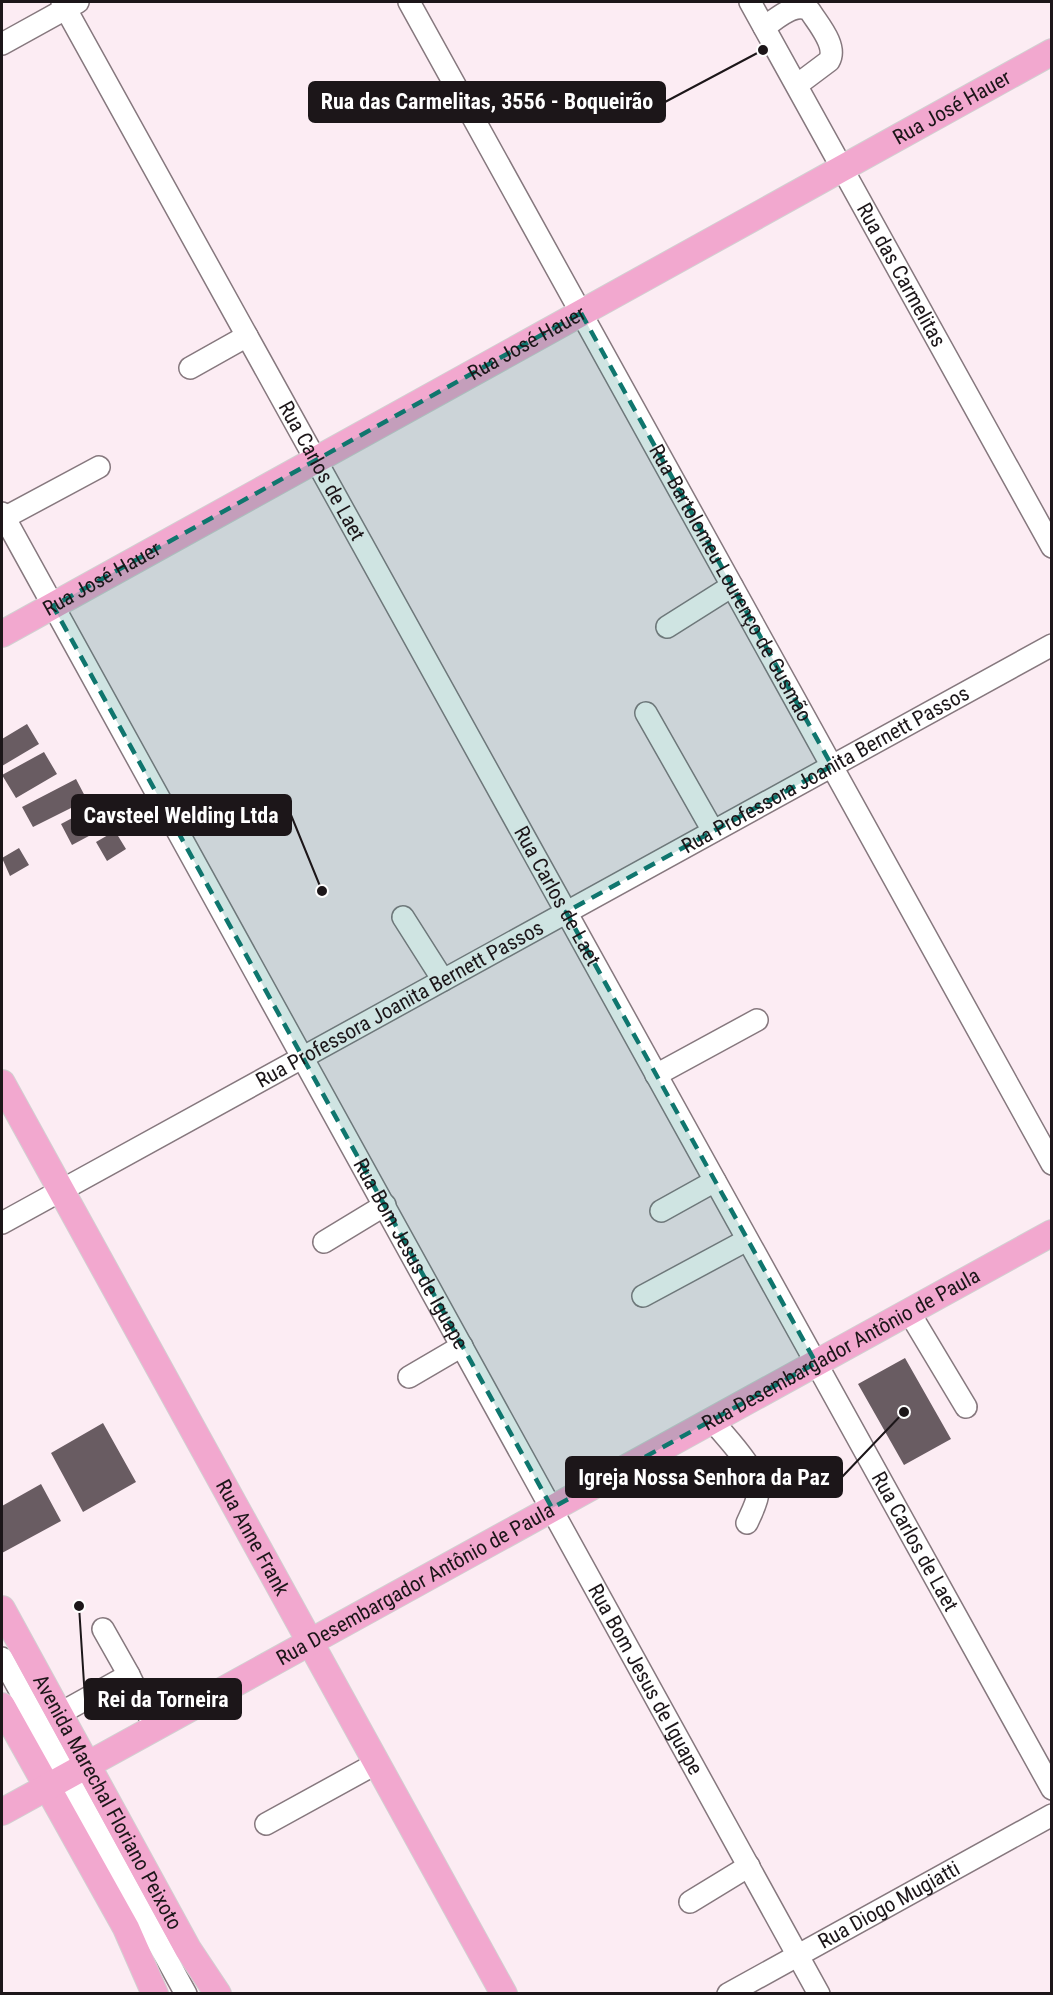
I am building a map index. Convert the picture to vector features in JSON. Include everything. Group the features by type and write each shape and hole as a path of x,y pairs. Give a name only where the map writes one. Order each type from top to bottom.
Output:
{"main road":[{"name":"Rua José Hauer","path":"2,634 1052,52"},
{"name":"Rua Anne Frank","path":"2,1083 504,1994"},
{"name":"Rua Desembargador Antônio de Paula","path":"2,1812 1052,1233"},
{"name":"Avenida Marechal Floriano Peixoto","path":"2,1609 59,1714 67,1776 126,1928 155,1994"},
{"name":"Avenida Marechal Floriano Peixoto","path":"2,1706 67,1776 218,1994"}],"street":[{"name":"Rua Bartolomeu Lourenço de Gusmão","path":"409,2 1052,1164"},
{"name":"Rua das Carmelitas","path":"750,2 1052,547"},
{"path":"2,44 69,4"},
{"name":"Rua Carlos de Laet","path":"69,4 247,336 1052,1789"},
{"path":"764,27 798,6 805,7 810,11 832,48 829,62 796,85"},
{"path":"190,368 247,336"},
{"path":"3,515 99,467"},
{"name":"Rua Bom Jesus de Iguape","path":"3,515 819,1994"},
{"path":"667,627 732,586"},
{"name":"Rua Professora Joanita Bernett Passos","path":"2,1223 1052,645"},
{"path":"646,713 713,831"},
{"path":"403,916 444,980"},
{"path":"656,1074 757,1020"},
{"path":"661,1211 715,1181"},
{"path":"324,1242 385,1205"},
{"path":"643,1296 747,1240"},
{"path":"909,1311 966,1407"},
{"path":"409,1377 462,1346"},
{"path":"712,1420 751,1469 755,1480 758,1493 747,1523"},
{"path":"103,1629 155,1728"},
{"path":"2,1658 186,1994"},
{"path":"59,1714 129,1675"},
{"path":"266,1824 377,1763"},
{"name":"Rua Diogo Mugiatti","path":"728,1994 1052,1815"},
{"path":"690,1902 749,1866"}],"highlighted area":[{"path":"581,313 832,766 566,912 816,1363 552,1508 53,606"}],"building":[{"path":"27,724 39,744 2,766 2,739"},
{"path":"44,752 57,774 16,798 2,775"},
{"path":"76,779 87,800 33,827 22,807"},
{"path":"91,808 102,829 72,845 61,824"},
{"path":"115,831 126,849 107,861 96,842"},
{"path":"19,848 29,865 10,876 2,858"},
{"path":"905,1358 951,1439 904,1465 858,1384"},
{"path":"103,1423 136,1482 83,1512 51,1453"},
{"path":"41,1484 61,1521 2,1553 2,1506"}],"place":[{"name":"Rua das Carmelitas, 3556 - Boqueirão","path":"763,50"},
{"name":"Cavsteel Welding Ltda","path":"322,891"},
{"name":"Igreja Nossa Senhora da Paz","path":"904,1412"},
{"name":"Rei da Torneira","path":"79,1606"}]}
